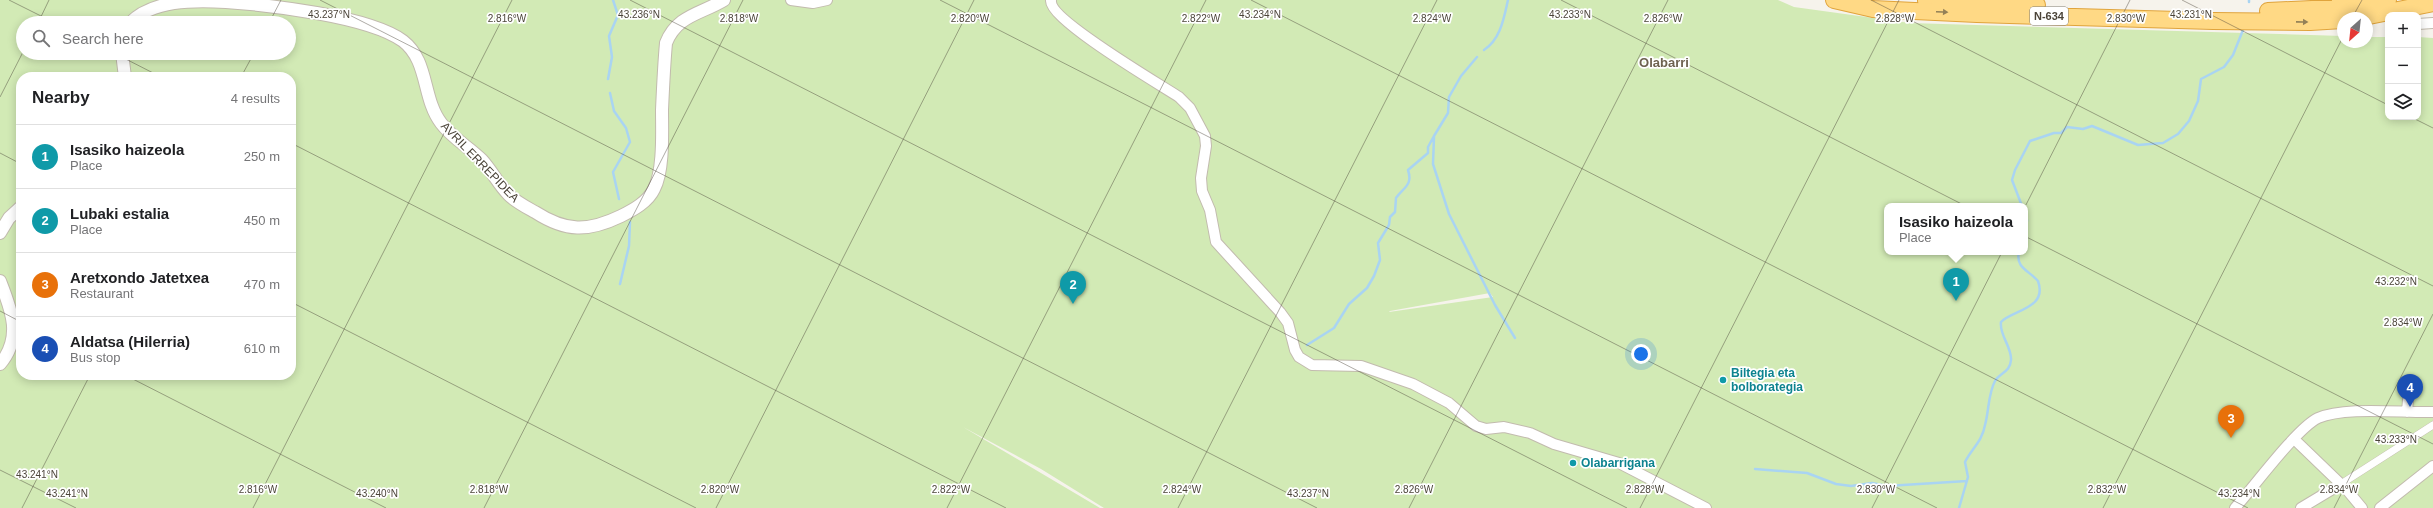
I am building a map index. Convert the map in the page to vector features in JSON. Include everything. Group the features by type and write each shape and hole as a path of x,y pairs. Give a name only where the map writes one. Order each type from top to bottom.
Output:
{"highway":[{"name":"N-634","path":"1834,0 1873,8 1977,14 2264,11"},
{"name":"N-634","path":"1912,0 2342,12 2388,0"},
{"path":"2318,0 2342,12"},
{"path":"2373,17 2425,14"},
{"path":"2373,23 2385,24"}],"street":[{"name":"AVRIL ERREPIDEA","path":"136,16 141,11 156,2 213,2 284,7 362,24 386,32 402,40 415,54 421,66 433,109 439,121 483,161 509,195 550,221 567,228 576,229 605,223 629,212 648,198 654,190 657,182 661,148 666,43 674,27 680,22 724,0"},
{"path":"791,0 813,3 827,0"},
{"path":"1051,0 1052,8 1069,24 1168,90 1190,108 1205,136 1206,146 1201,178 1216,242 1280,312 1288,323 1295,350 1299,356 1312,365 1361,366 1413,384 1449,403 1476,426 1486,428 1504,428 1530,433 1554,444 1619,463 1706,508"},
{"path":"123,60 124,72"},
{"path":"0,233 9,218 16,212"},
{"path":"0,281 12,312 14,333 10,350 0,364"},
{"path":"2406,412 2408,400"},
{"path":"2236,508 2294,439 2317,418 2340,412 2433,412"},
{"path":"2301,508 2341,484 2433,424"},
{"path":"2294,439 2341,484 2362,508"},
{"path":"2380,508 2433,466"}],"green space":[{"path":"0,0 1778,0 1794,7 1910,23 2337,36 2337,48 2373,48 2373,37 2385,37 2385,120 2421,120 2421,37 2433,38 2433,508 1104,508 1041,469 963,427 1100,508 0,508","holes":["1490,293 1493,297 1389,312"]}],"waterway":[{"path":"608,79 612,57 609,36 618,15 613,0"},
{"path":"1484,50 1490,45 1498,34 1508,0"},
{"path":"2021,203 2012,180 2015,170 2030,141 2054,133 2061,133 2067,127 2083,129 2092,126 2138,145 2163,143 2178,134 2189,121 2198,101 2201,79 2224,67 2233,55 2243,30"},
{"path":"1307,345 1334,328 1349,304 1367,288 1374,276 1380,260 1378,243 1389,225 1390,217 1395,212 1396,198 1409,183 1408,170 1428,153 1428,147 1448,113 1449,97 1461,76 1477,57"},
{"path":"610,93 614,111 626,128 630,142 613,172 619,199"},
{"path":"1434,137 1433,164 1449,214 1495,305 1515,338"},
{"path":"620,284 629,246 630,222"},
{"path":"1959,508 1968,477 1965,462 1984,431 1991,391 1995,381 2009,368 2011,360 2010,350 2002,332 2001,322 2034,303 2038,298 2040,290 2038,281 2021,266 2018,255"},
{"path":"1755,469 1807,473 1836,484 1851,486 1872,483 1887,486 1967,481"}],"place":[{"name":"Isasiko haizeola","path":"1956,301"},
{"name":"Lubaki estalia","path":"1073,304"},
{"name":"Biltegia eta bolborategia","path":"1723,380"},
{"name":"Aldatsa (Hilerria)","path":"2410,407"},
{"name":"Aretxondo Jatetxea","path":"2231,438"},
{"name":"Olabarrigana","path":"1573,463"}],"district":[{"name":"Olabarri","path":"1664,62"}]}
